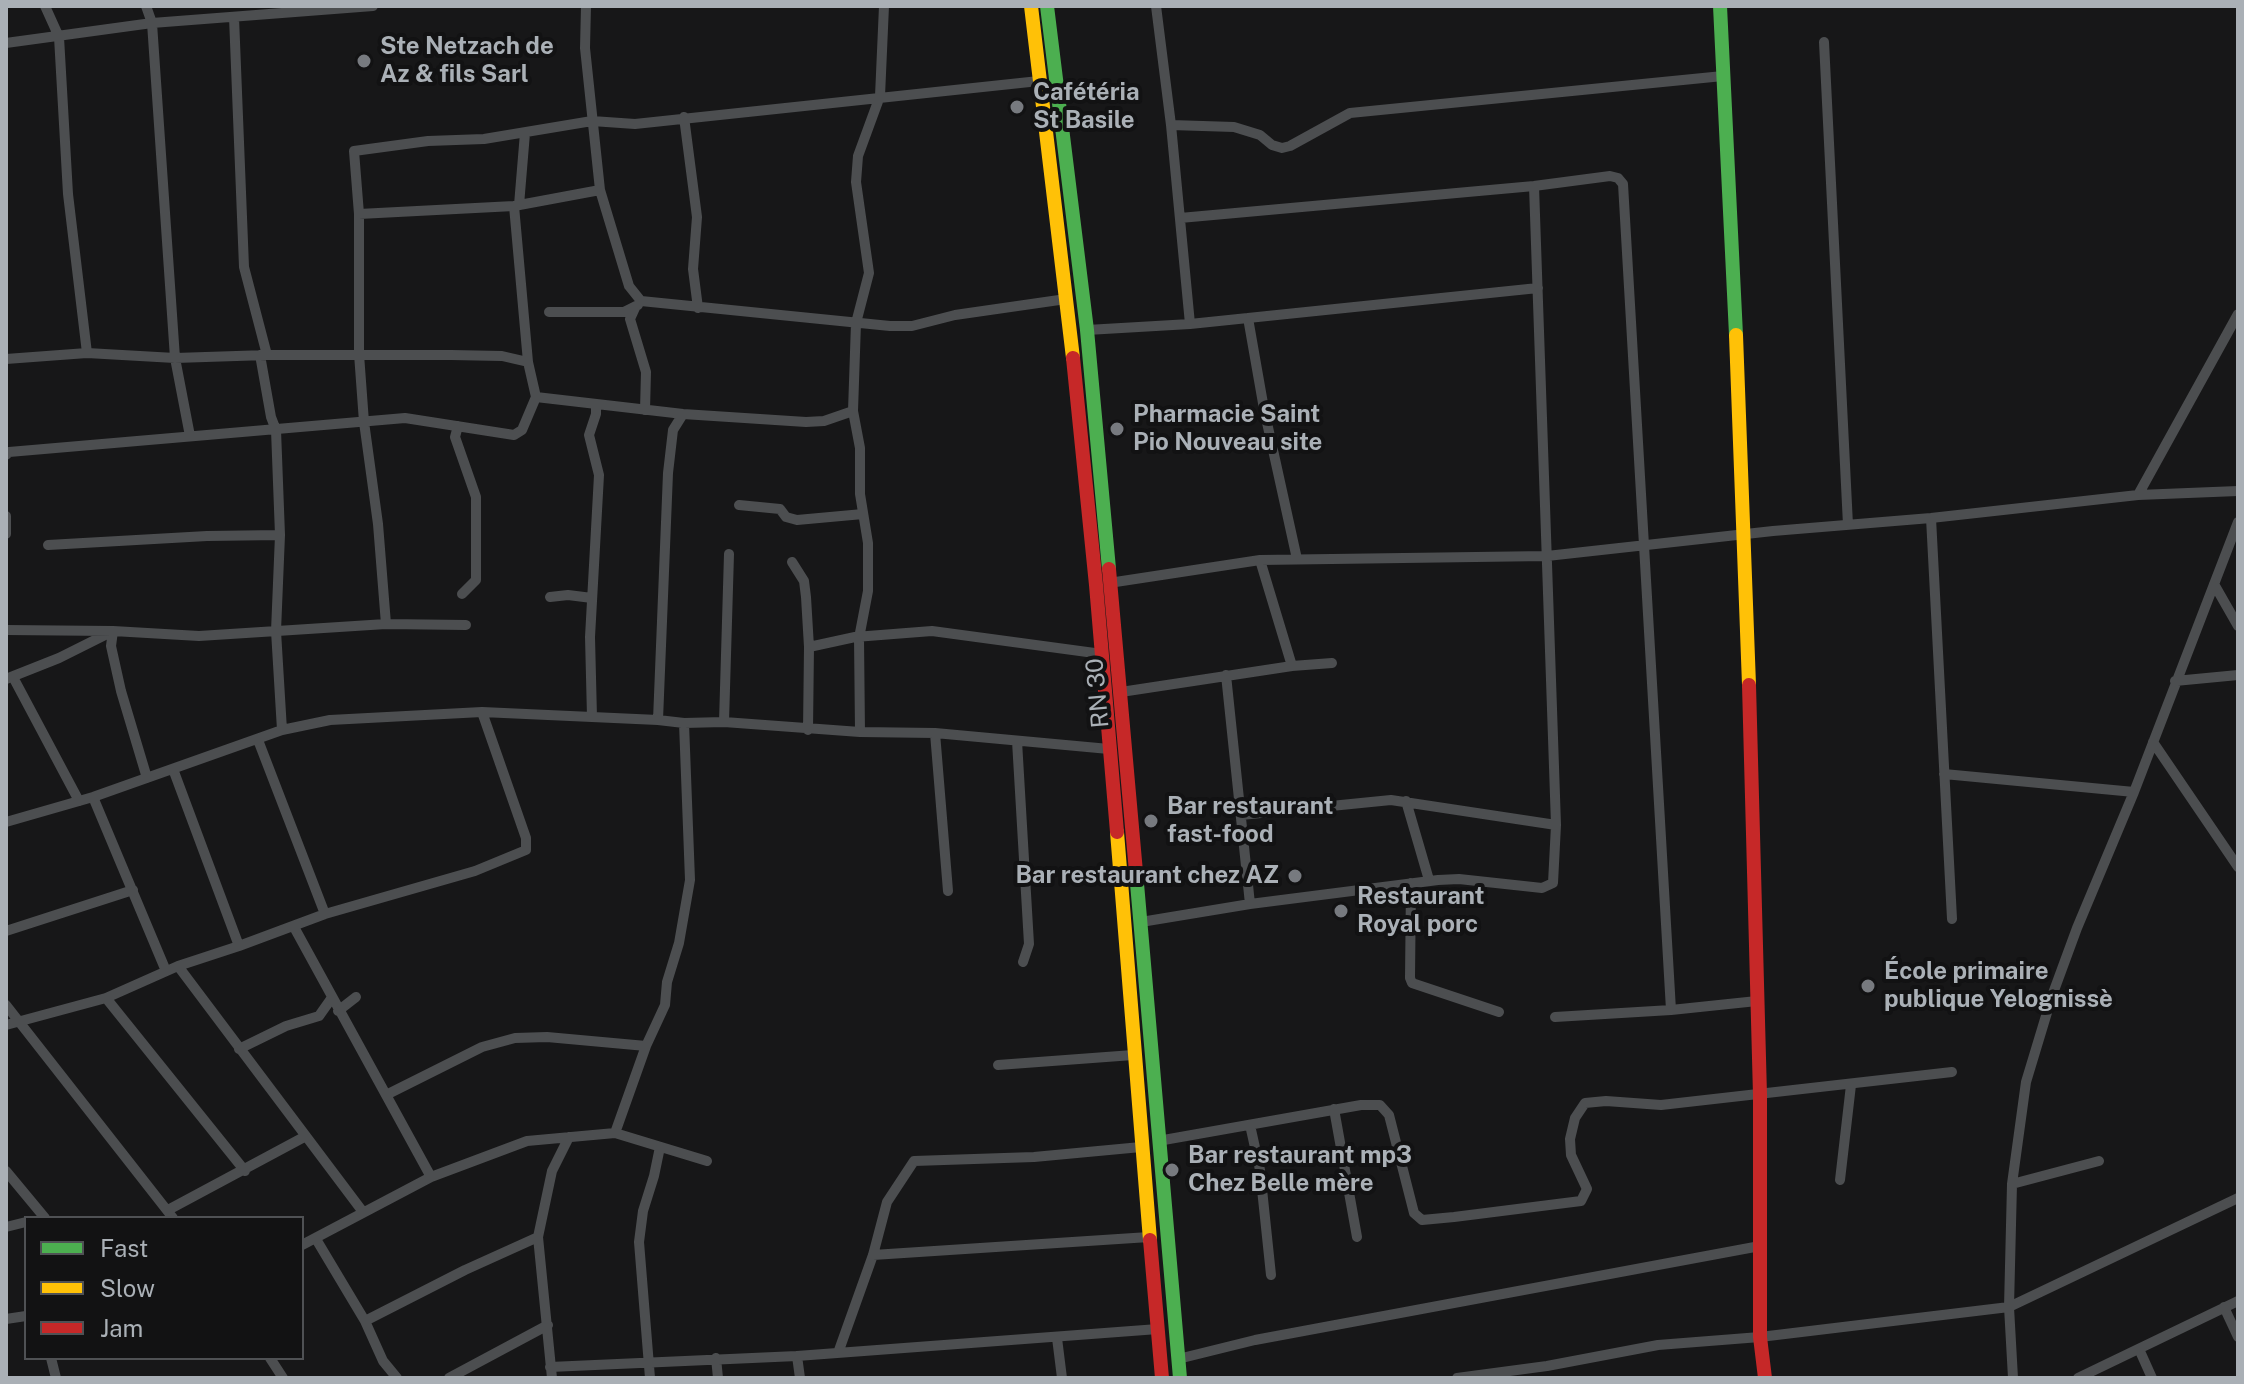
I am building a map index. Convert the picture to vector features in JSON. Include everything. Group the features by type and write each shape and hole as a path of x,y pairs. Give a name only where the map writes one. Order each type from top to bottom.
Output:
{"main road":[{"name":"RN 30","path":"1031,6 1066,299 1102,654 1162,1378"},
{"name":"RN 30","path":"1047,6 1087,330 1180,1378"},
{"path":"1720,6 1745,534 1760,1095 1760,1337 1765,1378"}],"street":[{"path":"45,6 59,37 68,194 87,353"},
{"path":"146,6 152,23 175,358 190,436"},
{"path":"6,43 276,10 373,6"},
{"path":"586,6 585,48 600,190 629,286 638,304"},
{"path":"860,732 859,638 868,591 868,543 863,514 860,448 853,411 856,323 869,273 858,206 858,156 880,96 884,6"},
{"path":"1156,6 1190,324"},
{"path":"234,17 244,267 264,355 271,417 276,430 280,535 276,631 282,730"},
{"path":"1824,42 1848,525"},
{"path":"1171,125 1234,127 1260,135 1272,145 1282,148 1350,113 1723,76"},
{"path":"386,624 359,354 359,214 354,151 428,141 484,139 592,121 635,124 1039,81"},
{"path":"684,117 697,217 693,269 698,308"},
{"path":"7,452 405,418 514,435 522,430 536,397 528,362 517,206 525,133"},
{"path":"1180,218 1534,186 1610,176 1618,178 1623,184 1671,1010"},
{"path":"1141,922 1429,880 1459,879 1542,888 1551,885 1556,825 1534,186"},
{"path":"359,214 517,206 600,190"},
{"path":"1087,330 1190,324 1538,288"},
{"path":"549,312 624,312 638,304 912,326 955,315 1066,299"},
{"path":"638,304 630,319 646,372 645,410"},
{"path":"2138,495 2238,314"},
{"path":"1248,318 1264,409 1297,559"},
{"path":"6,359 87,353 175,358 359,354 502,356 528,362"},
{"path":"536,397 683,414 806,422 824,421 853,411"},
{"path":"592,717 592,598 599,475 589,435 596,405"},
{"path":"658,720 668,473 673,430 683,414"},
{"path":"458,426 455,437 476,497 476,580 462,594"},
{"path":"1109,583 1260,560 1547,556 2138,495 2238,491"},
{"path":"739,505 780,509 786,517 797,520 863,514"},
{"path":"6,516 6,534"},
{"path":"1931,518 1952,919"},
{"path":"2013,1378 2009,1307 2012,1184 2026,1082 2039,1035 2077,928 2134,792 2238,522"},
{"path":"48,545 280,535"},
{"path":"724,722 729,554"},
{"path":"1260,560 1292,666"},
{"path":"792,562 804,581 809,647 808,730"},
{"path":"2214,584 2238,626"},
{"path":"550,597 568,595 592,598"},
{"path":"6,630 199,636 386,624 466,625"},
{"path":"79,801 9,678 113,631"},
{"path":"113,631 111,646 121,691 147,778"},
{"path":"809,647 859,638 932,631 1102,654"},
{"path":"1121,692 1226,675 1332,663"},
{"path":"1226,675 1250,904"},
{"path":"2175,681 2238,675"},
{"path":"6,1025 106,998 178,966 325,914 465,874 526,850 522,825 482,712"},
{"path":"6,822 93,797 282,730 330,720 482,712 684,723 724,722 808,730 935,733 1109,749"},
{"path":"615,1133 646,1046 665,1005 667,982 679,943 690,880 684,723"},
{"path":"935,733 948,891"},
{"path":"258,740 325,914"},
{"path":"1017,741 1029,944 1023,962"},
{"path":"2153,742 2237,863"},
{"path":"173,769 239,946"},
{"path":"1944,774 2134,792"},
{"path":"93,797 166,971"},
{"path":"1241,815 1406,801 1556,825"},
{"path":"1406,801 1429,880"},
{"path":"1411,883 1412,983 1499,1012"},
{"path":"6,931 133,890"},
{"path":"294,927 431,1177"},
{"path":"178,966 363,1212"},
{"path":"341,1016 356,997"},
{"path":"106,998 245,1171"},
{"path":"319,1016 331,999"},
{"path":"1555,1017 1757,1001"},
{"path":"6,1005 171,1214 306,1136"},
{"path":"239,1049 286,1026 319,1016 341,1016"},
{"path":"386,1095 482,1047 515,1038 547,1037 646,1046"},
{"path":"998,1065 1133,1055"},
{"path":"1158,1141 1334,1109 1380,1105 1389,1115 1414,1213 1422,1220 1581,1201 1587,1189 1571,1155 1570,1139 1575,1118 1585,1103 1606,1101 1661,1105 1952,1072"},
{"path":"1840,1180 1851,1085"},
{"path":"1334,1109 1357,1237"},
{"path":"1250,1125 1260,1170 1271,1275"},
{"path":"304,1244 431,1177 514,1144 615,1133 707,1161"},
{"path":"569,1137 552,1171 538,1237 551,1372 649,1361 797,1356 1158,1329"},
{"path":"650,1378 639,1242 643,1211 660,1147"},
{"path":"838,1353 873,1255 887,1202 914,1161 1034,1157 1141,1147"},
{"path":"2012,1184 2099,1161"},
{"path":"6,1171 42,1216"},
{"path":"1457,1378 1547,1366 1658,1345 1760,1337 2009,1307 2238,1198"},
{"path":"365,1321 538,1237"},
{"path":"873,1255 1149,1237"},
{"path":"316,1239 365,1321 383,1361 397,1378"},
{"path":"1178,1359 1255,1340 1760,1246"},
{"path":"2078,1378 2238,1301"},
{"path":"2224,1307 2238,1337"},
{"path":"449,1378 548,1325"},
{"path":"1057,1338 1062,1378"},
{"path":"2139,1349 2152,1378"},
{"path":"797,1356 800,1378"},
{"path":"716,1358 718,1378"},
{"path":"271,1360 283,1378"}],"traffic: fast":[{"path":"1047,6 1087,330 1109,569"},
{"path":"1720,6 1736,335"},
{"path":"1136,872 1180,1378"}],"traffic: slow":[{"path":"1031,6 1073,358"},
{"path":"1736,335 1749,685"},
{"path":"1117,832 1150,1240"}],"traffic: jam":[{"path":"1073,358 1117,832"},
{"path":"1109,569 1136,872"},
{"path":"1749,685 1760,1095 1760,1337 1765,1378"},
{"path":"1150,1240 1162,1378"}],"place":[{"name":"Ste Netzach de Az & fils Sarl","path":"364,61"},
{"name":"Cafétéria St Basile","path":"1017,107"},
{"name":"Pharmacie Saint Pio Nouveau site","path":"1117,429"},
{"name":"Bar restaurant fast-food","path":"1151,821"},
{"name":"Bar restaurant chez AZ","path":"1295,876"},
{"name":"Restaurant Royal porc","path":"1341,911"},
{"name":"École primaire publique Yelognissè","path":"1868,986"},
{"name":"Bar restaurant mp3 Chez Belle mère","path":"1172,1170"}]}
